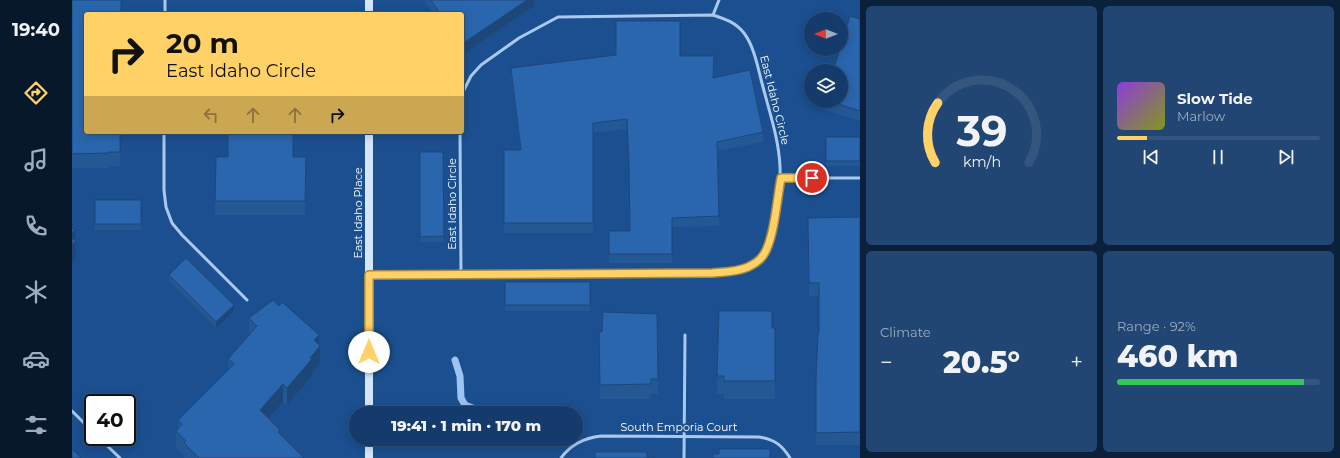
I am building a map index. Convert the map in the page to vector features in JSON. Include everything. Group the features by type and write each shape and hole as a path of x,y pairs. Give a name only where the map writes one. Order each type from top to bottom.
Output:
{"street":[{"path":"369,0 369,12"},
{"name":"East Idaho Place","path":"369,134 369,406"},
{"path":"369,446 369,458"}],"lane":[{"path":"165,0 165,12"},
{"path":"713,15 719,0"},
{"name":"East Idaho Circle","path":"369,275 712,273 739,270 750,267 761,258 766,251 771,237 781,178 777,139 755,57 749,42 744,33 734,23 727,19 713,15 558,17 519,38 481,65 471,76 464,90"},
{"path":"164,134 164,190 166,207 172,223 182,235 247,300"},
{"name":"East Idaho Circle","path":"460,134 461,275"},
{"path":"781,178 860,178"},
{"path":"684,458 685,335"},
{"path":"72,411 84,423"},
{"name":"South Emporia Court","path":"561,458 564,453 577,443 595,436 765,437 776,441 790,458"},
{"path":"107,446 120,458"}],"building":[{"path":"72,0 121,0 121,12 84,12 84,134 120,134 120,152 72,154"},
{"path":"431,0 527,0 464,43 464,12 439,12"},
{"path":"850,16 860,19 860,111 848,107 848,64 835,64 838,56 848,56 848,22"},
{"path":"616,21 680,21 680,56 714,56 713,78 750,70 763,132 717,142 719,216 672,218 672,254 609,254 609,231 630,231 627,119 593,123 593,223 504,223 504,150 521,150 511,68 616,55"},
{"path":"228,134 293,134 293,157 306,157 305,201 215,201 216,157 228,157"},
{"path":"826,137 860,137 860,161 826,161"},
{"path":"420,152 443,152 444,236 420,237"},
{"path":"95,200 141,200 141,224 95,224"},
{"path":"860,217 860,432 816,433 819,283 809,283 808,218"},
{"path":"72,238 76,241 72,245"},
{"path":"186,258 234,305 216,322 169,275"},
{"path":"505,282 590,282 590,305 505,305"},
{"path":"273,300 279,306 282,302 319,335 314,340 320,346 310,358 312,359 287,388 283,384 260,410 280,430 278,432 304,458 199,458 184,443 186,441 176,431 182,424 178,420 234,364 228,359 257,326 249,318"},
{"path":"719,311 772,311 772,328 775,328 775,381 724,381 724,376 717,376"},
{"path":"603,312 657,314 658,379 651,379 651,384 600,385 599,332 602,332"},
{"path":"72,449 81,458 72,458"},
{"path":"719,449 770,449 770,458 713,458 713,454 719,454"},
{"path":"595,452 647,452 647,457 654,458 595,458"}],"waterway":[{"path":"455,360 460,376 461,398 465,405 468,406"}],"route":[{"path":"369,352 369,275 712,273 739,270 750,267 761,258 766,251 771,237 781,178 812,178"}]}
